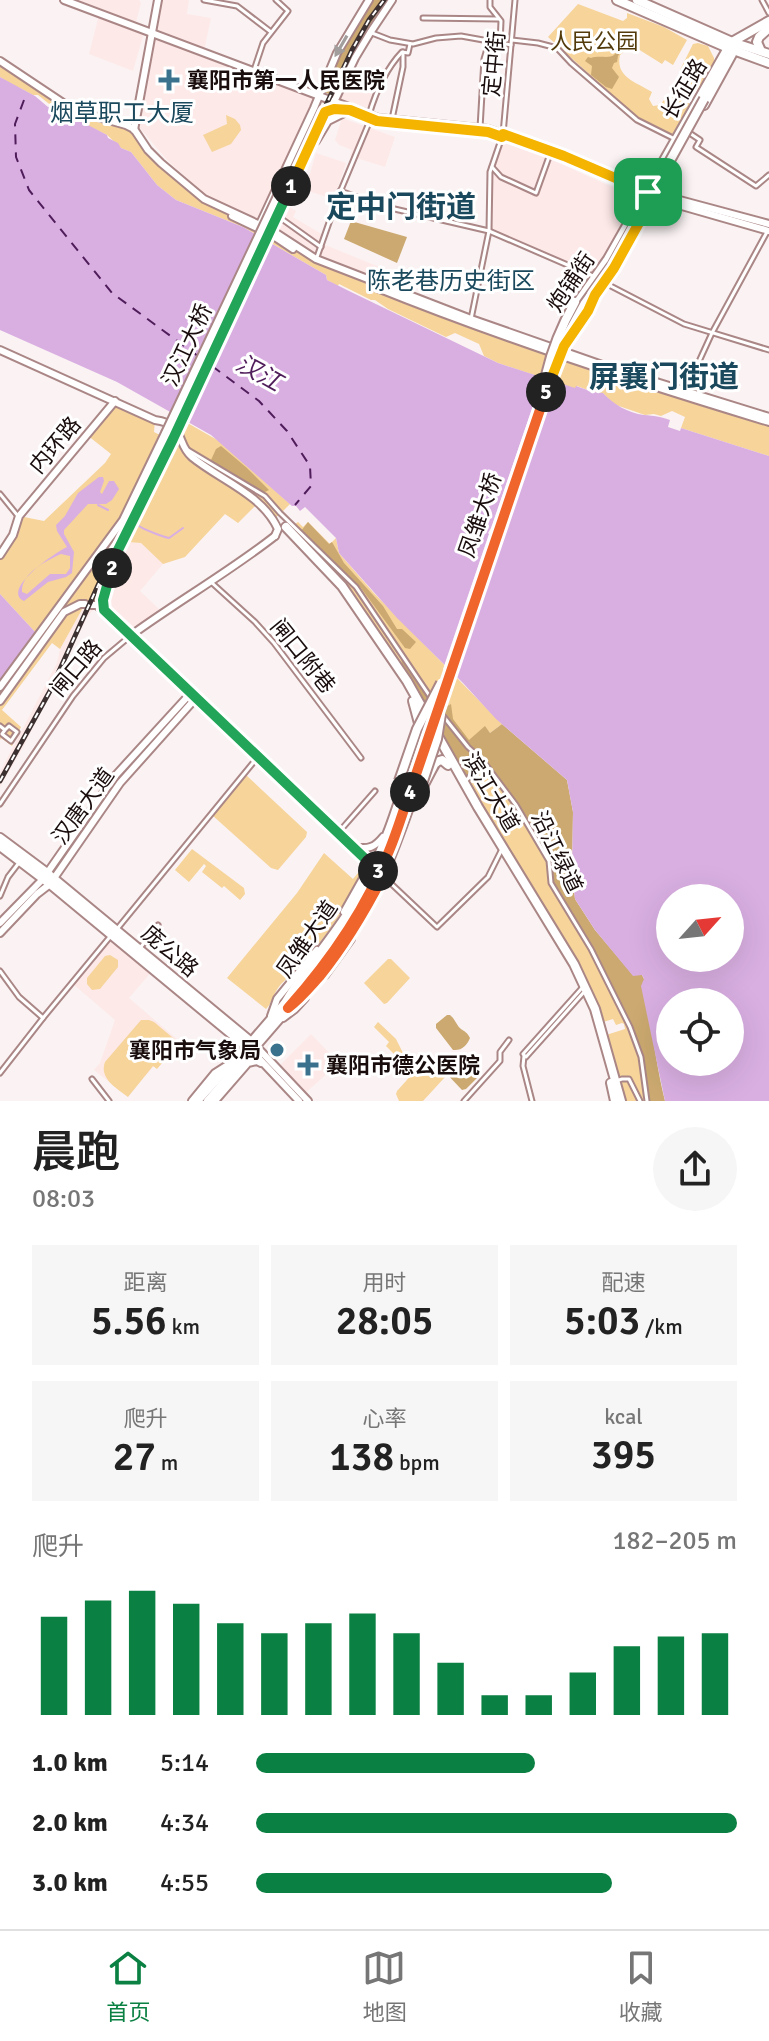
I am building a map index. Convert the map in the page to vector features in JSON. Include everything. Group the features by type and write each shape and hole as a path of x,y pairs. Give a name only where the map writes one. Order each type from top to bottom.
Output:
{"main road":[{"path":"64,0 254,70 377,121 488,132 550,154 629,188 648,192"},
{"path":"158,0 134,131 145,152 203,202 272,232 316,259 471,319 684,394 769,419"},
{"path":"259,227 337,53 369,0"},
{"path":"334,102 355,58 392,0"},
{"path":"617,0 707,35 733,35 769,24"},
{"path":"637,0 707,35 730,53 765,53"},
{"path":"765,53 757,42 769,24"},
{"name":"长征路","path":"648,192 675,139 730,53 769,24"},
{"path":"707,35 716,49 769,63"},
{"name":"长征路","path":"648,192 663,179 730,53"},
{"name":"凤雏大桥","path":"312,975 350,920 386,850 558,344 571,318 611,262 730,53"},
{"path":"0,64 62,106 134,131"},
{"name":"凤雏大桥","path":"703,99 711,80"},
{"path":"318,95 322,110 350,110"},
{"path":"334,102 370,117 480,128 564,156 664,199 769,229"},
{"name":"汉江大桥","path":"0,687 123,520 322,110 334,102"},
{"name":"汉江大桥","path":"91,605 104,594 116,554 173,439 322,110"},
{"path":"272,232 324,127 336,116 350,110"},
{"path":"663,179 660,189 664,199"},
{"path":"629,188 641,210 664,199"},
{"name":"炮铺街","path":"562,353 614,268 648,192"},
{"name":"炮铺街","path":"552,349 561,328 641,210"},
{"path":"272,232 315,262 456,318 552,349"},
{"path":"547,381 556,342 575,302 586,290"},
{"path":"547,381 595,295"},
{"path":"0,350 155,420 164,421 179,432 188,454 249,495 281,531"},
{"name":"内环路","path":"0,555 13,535 19,516 115,401"},
{"path":"263,509 278,515 281,531"},
{"name":"闸口路","path":"130,636 281,531"},
{"name":"滨江大道","path":"281,531 339,589 425,718"},
{"name":"滨江大道","path":"281,531 342,586 407,681 434,734 574,964 595,1009 616,1081 618,1101"},
{"path":"104,594 104,610"},
{"path":"0,701 64,612 80,604 104,610 352,846 368,873 383,876"},
{"path":"382,848 399,781 417,729 444,684"},
{"path":"393,855 403,839 437,739 444,684"},
{"name":"汉唐大道","path":"0,923 53,879 115,776 192,696"},
{"path":"413,701 420,723 417,743"},
{"name":"凤雏大道","path":"286,1007 358,897 382,848 425,718"},
{"name":"滨江大道","path":"434,734 448,765 572,966 597,1028 618,1101"},
{"name":"凤雏大道","path":"286,1007 299,1000 357,926 393,855 434,734"},
{"path":"419,794 437,761 442,760 448,765"},
{"path":"352,846 372,847 383,837"},
{"name":"庞公路","path":"0,838 34,868"},
{"name":"庞公路","path":"0,846 53,879 252,1046 308,1101"},
{"path":"34,868 47,869 53,879 52,891 35,892 34,868"},
{"path":"272,1022 277,999 326,939 368,873"},
{"name":"汉唐大道","path":"0,933 35,892"},
{"path":"272,1022 295,1009 332,967 357,926"},
{"name":"凤雏大道","path":"208,1101 312,975"},
{"name":"凤雏大道","path":"195,1101 252,1046"},
{"name":"庞公路","path":"252,1046 299,1101"},
{"path":"215,1101 248,1063 257,1061 265,1064"}],"street":[{"path":"204,0 237,6 271,33"},
{"path":"254,70 263,43 288,11 276,0"},
{"path":"490,0 490,7 501,21 500,44"},
{"name":"定中街","path":"471,319 489,231 490,172 503,136 515,0"},
{"path":"762,0 769,13"},
{"path":"423,18 498,19"},
{"path":"370,33 410,43 461,36 500,44 538,43 557,48 637,120 675,139"},
{"path":"480,128 484,59 489,42"},
{"path":"316,259 389,65 403,52 408,53 410,43"},
{"path":"392,119 403,67 403,52"},
{"path":"688,132 700,140 696,147 756,186 769,175"},
{"path":"492,167 501,177 536,193 550,154"},
{"path":"340,191 386,207 489,231 594,277 684,324 769,350"},
{"path":"279,217 321,247"},
{"path":"684,394 712,333 769,229"},
{"name":"沿江绿道","path":"185,448 265,496 278,515 356,587 444,716 516,805 549,861 551,883 591,949 630,1027 641,1057 647,1101"},
{"path":"0,494 19,516"},
{"name":"闸口附巷","path":"211,582 274,643 361,758"},
{"name":"闸口路","path":"0,804 73,696 104,658 130,636"},
{"path":"0,726 5,730"},
{"path":"0,1073 258,757"},
{"path":"463,782 480,768 482,760"},
{"path":"338,833 375,791"},
{"path":"383,876 437,927 488,877 501,851"},
{"path":"0,896 8,877 20,861"},
{"path":"137,951 158,925"},
{"path":"0,971 19,997 43,1018"},
{"path":"532,1101 523,1054 583,990"},
{"path":"464,1101 500,1061 500,1052 509,1040"},
{"path":"92,1079 109,1101"},
{"path":"616,1081 629,1079 640,1101"}],"shaded area":[{"path":"64,0 139,0 141,3 135,26 145,29 133,71 89,54 99,15"},
{"path":"162,0 189,0 187,14 211,18 204,51 318,95 260,223 210,200 167,160 139,127"},
{"path":"369,0 392,0 370,33 336,97 322,91 336,54"},
{"path":"620,48 622,50 612,68 619,77 612,89 591,75 592,66 585,61 588,57 612,56"},
{"path":"352,74 379,84 370,111 341,100"},
{"path":"342,118 395,137 385,167 350,156 352,150 339,145 335,140"},
{"path":"503,142 550,159 632,196 634,209 594,276 490,230 492,172"},
{"path":"316,153 346,163 334,199 301,189 304,179 308,180"},
{"path":"286,205 296,211 293,217 325,236 323,244 395,271 389,288 316,259 274,231"},
{"path":"351,221 407,237 397,263 344,239"},
{"path":"221,446 269,490 263,493 214,463 211,460"},
{"path":"308,522 329,544 332,542 344,563 383,606 397,629 402,629 416,642 410,649 405,648 361,588 301,531"},
{"path":"128,542 141,543 163,564 140,591 162,612 130,636 104,610 103,604 104,594 121,564"},
{"path":"85,604 97,605 88,616 25,744 0,787 0,772"},
{"path":"401,653 440,710 451,704 453,719 469,740 485,726 490,733 502,724 567,780 573,812 572,873 575,899 595,930 633,975 642,975 644,979 656,1056 656,1076 660,1076 665,1101 647,1101 641,1057 630,1027 591,949 551,883 549,861 516,805 483,762 466,780 402,667"},
{"path":"112,935 153,970 129,998 178,1040 127,1096 94,1070 100,1063 115,1020 72,983"},
{"path":"447,1015 470,1038 459,1050 453,1050 436,1028 436,1024"},
{"name":"襄阳市德公医院","path":"311,1034 339,1063 303,1095 277,1068"},
{"path":"456,1055 465,1056 480,1071 477,1078 462,1090 443,1070"}],"green space":[{"name":"人民公园","path":"578,4 623,21 627,13 664,27 687,40 673,65 665,60 662,64 630,47 620,55 619,62 624,74 652,92 649,99 653,106 660,105 664,100 669,103 674,95 690,104 672,135 638,118 548,37"},
{"path":"693,44 708,46 714,63 698,90 683,81 686,74 680,70"},
{"path":"0,66 62,106 133,133 157,164 203,202 272,235 315,262 461,317 769,423 769,456 681,428 685,417 672,411 661,416 645,415 613,404 603,393 577,386 576,389 498,363 484,356 479,344 455,333 446,337 375,300 338,286 327,280 326,275 243,227 176,200 157,185 131,152 121,148 107,135 58,111 38,95 0,77"},
{"path":"226,115 235,119 241,130 231,144 212,152 203,135 227,124"},
{"path":"115,401 155,420 154,432 164,437 106,546 116,554 97,605 85,604 60,649 52,643 2,710 21,727 12,746 0,740 0,680 36,633 0,594 0,555 13,535 19,516 44,521 105,463 111,454 87,435"},
{"path":"184,421 219,441 290,504 283,511 295,524 298,522 303,527 308,522 330,544 336,538 339,553 373,592 502,724 490,733 485,727 516,805 549,861 630,1027 641,1057 647,1101 621,1101 603,1036 625,1029 624,1024 616,1025 613,1019 600,1023 551,922 340,580 279,515 276,517 257,504 238,523 225,514 185,557 163,564 141,543 128,542 173,439 183,446 179,432"},
{"path":"246,775 307,832 278,870 271,868 212,815"},
{"path":"192,849 244,888 245,894 240,900 202,872 206,866 204,864 189,882 175,870"},
{"path":"324,853 353,879 363,867 359,879 346,906 327,933 300,967 280,985 266,1009 227,978 297,893"},
{"path":"110,955 118,960 118,967 100,989 92,990 87,978 105,956"},
{"path":"388,959 410,978 384,1004 364,983"},
{"path":"141,1020 154,1022 179,1043 157,1069 153,1066 128,1097 106,1078 105,1062"},
{"path":"378,1022 396,1039 405,1057 417,1069 428,1060 446,1076 423,1101 399,1101 397,1091 415,1071 411,1071 386,1046 389,1042 374,1027"}],"water":[{"name":"汉江","path":"0,77 35,96 48,107 52,106 107,135 121,148 131,152 157,185 176,200 243,227 349,291 498,363 575,388 603,393 627,410 670,420 668,427 680,431 681,428 769,456 769,1101 665,1101 660,1076 744,1076 744,988 656,988 656,1058 641,986 642,975 633,976 595,930 575,899 572,873 573,812 567,780 496,719 397,618 339,553 336,538 305,507 300,511 292,506 211,435 117,382 0,330"},
{"path":"99,477 103,477 104,481 102,494 109,481 114,481 119,489 106,504 88,504 64,530 74,552 72,573 48,582 24,601 19,596 19,589 26,578 22,592 27,594 50,574 66,574 70,568 70,556 61,554 40,566 67,547 56,525 78,493"},
{"path":"0,594 36,633 0,680"}],"pier":[{"path":"258,230 269,236 182,424 170,417"},
{"path":"543,374 555,378 555,382 452,678 443,669 541,383 538,381"}],"waterway":[{"path":"98,505 108,510"},
{"path":"139,526 169,538 183,528"}],"ferry route":[{"path":"24,100 15,124 16,157 29,190 112,293 206,362"},
{"path":"212,366 259,401 287,431 310,466 311,486 295,505"}],"railway":[{"path":"0,781 50,691 352,50 384,0"}],"place":[{"name":"襄阳市第一人民医院","path":"169,80"},
{"name":"襄阳市气象局","path":"277,1050"},
{"name":"襄阳市德公医院","path":"308,1065"}],"district":[{"name":"烟草职工大厦","path":"122,113"},
{"name":"定中门街道","path":"401,207"},
{"name":"陈老巷历史街区","path":"451,281"},
{"name":"屏襄门街道","path":"664,377"}],"route":[{"path":"648,192 503,134 502,137 488,132 377,121 350,110 325,112 116,554 103,600 104,610 190,694 307,803 373,866 383,876 358,925 299,1000 288,1008 337,947 364,903 374,884 389,852 549,381 564,346 614,268 655,194 648,192"}]}
